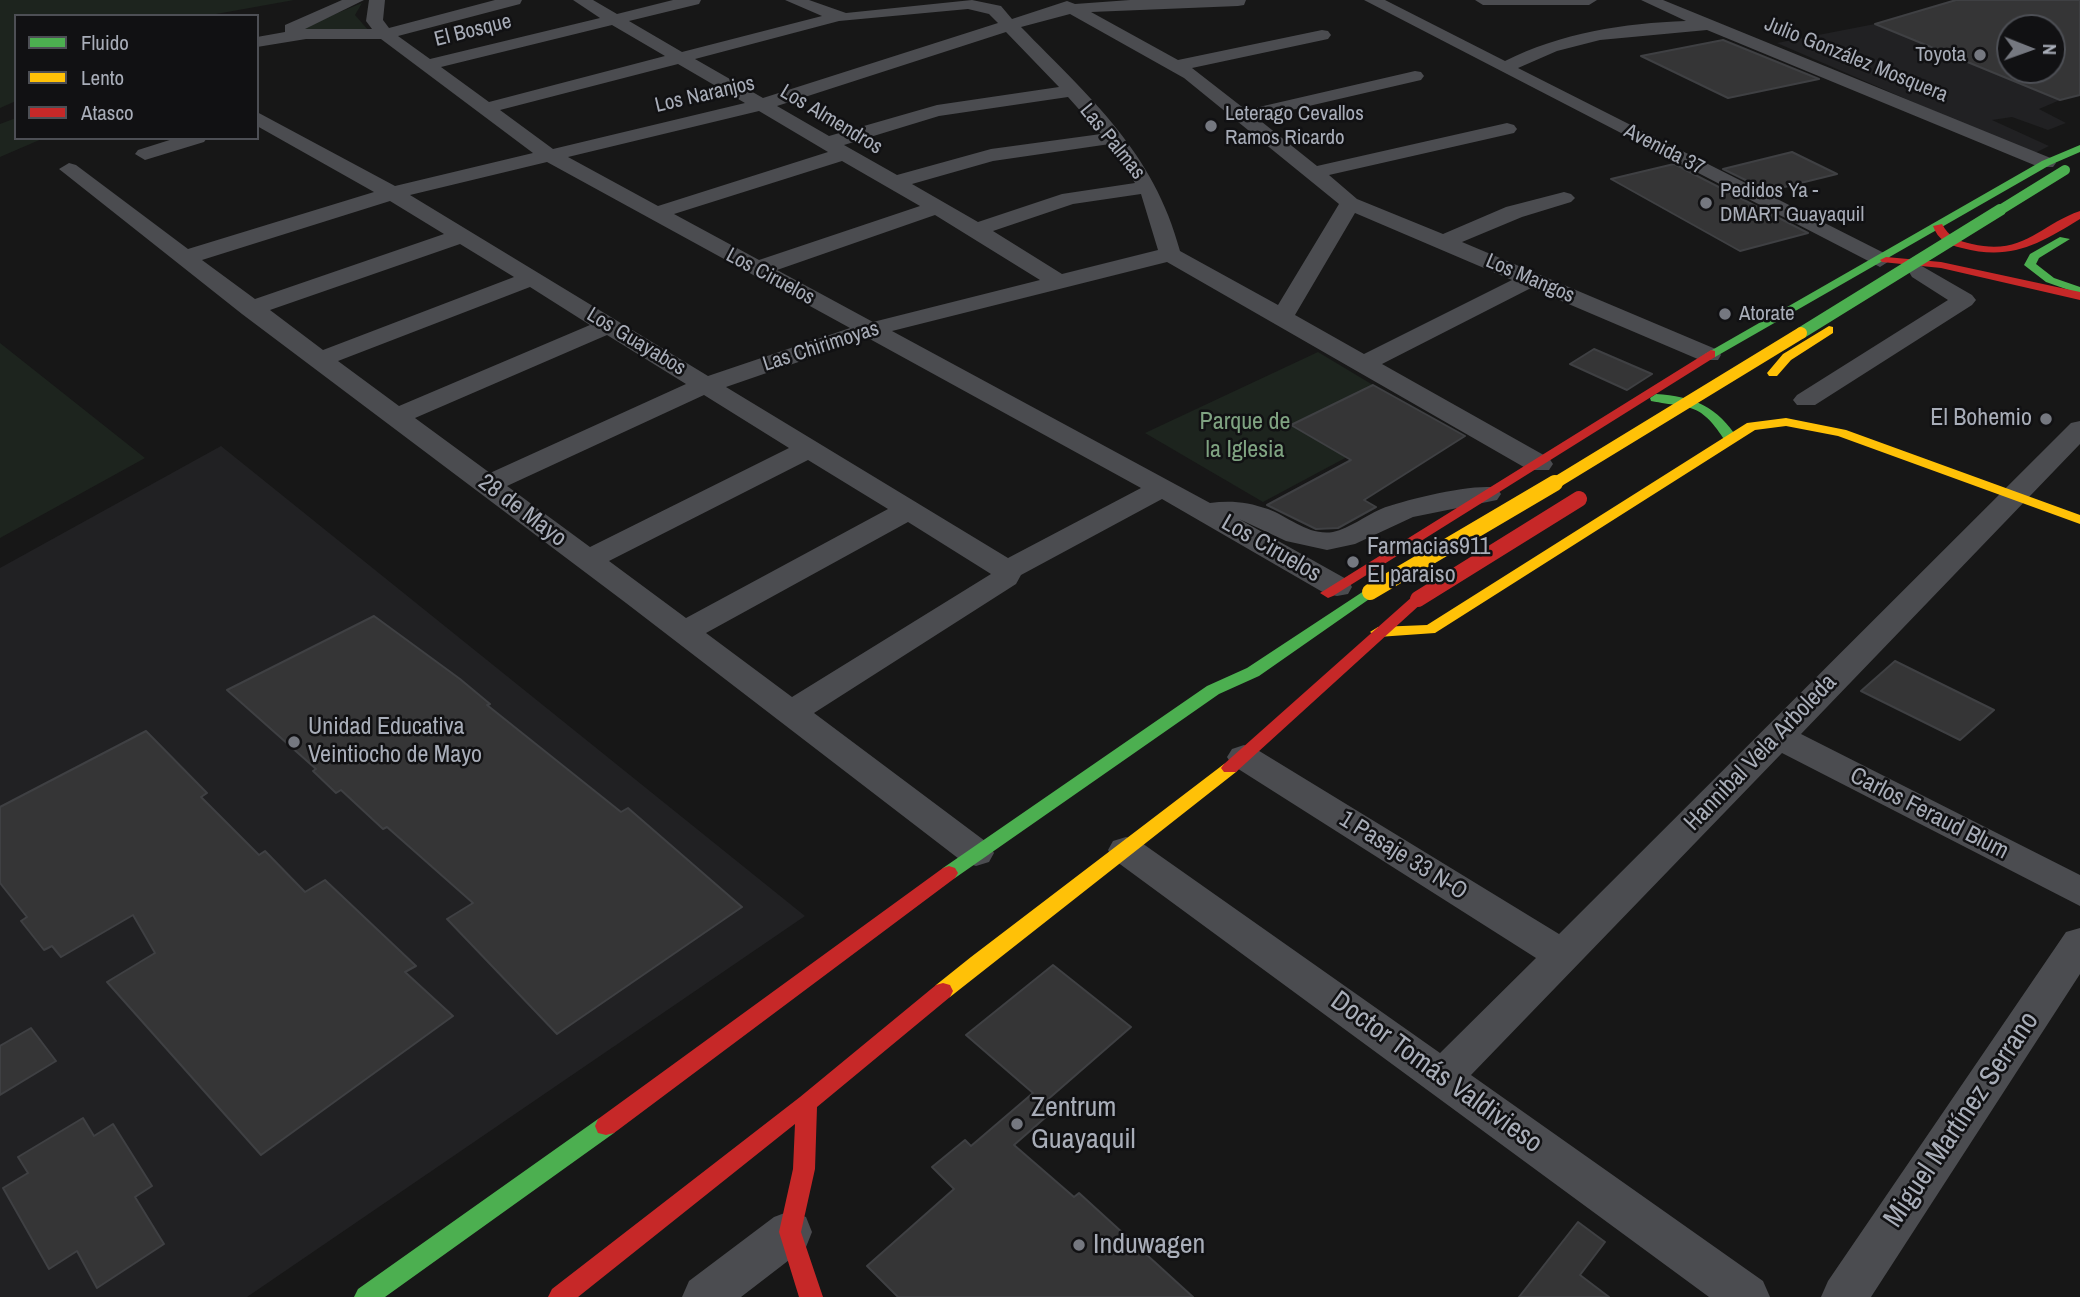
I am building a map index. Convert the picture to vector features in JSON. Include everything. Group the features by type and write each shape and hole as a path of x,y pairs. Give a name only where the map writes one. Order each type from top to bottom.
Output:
{"main road":[{"path":"1326,594 1539,464 1709,355 1880,260 2046,163 2080,148"},
{"path":"366,1297 677,1076 976,853 1213,690 1253,672 1370,593 1623,443 2065,170 2080,158"},
{"path":"1938,226 1940,234 1947,239 1975,250 1999,254 2012,252 2080,214"},
{"path":"2080,230 2034,256 2030,265 2050,280 2080,294"},
{"path":"1786,313 1773,349 1776,379 1787,357 2001,235"},
{"path":"1880,260 1928,275 1974,272 2080,294"},
{"path":"1758,388 1840,338"},
{"path":"1635,401 1666,397 1699,404 1721,418 1731,439"},
{"path":"1798,400 1841,433"},
{"path":"1699,425 1723,410"},
{"path":"1378,632 1430,630 1731,439 1766,421 1783,421 1841,433 2080,520"},
{"path":"560,1297 807,1102 1023,925 1126,850 1244,757 1378,632 1418,599 1594,490"},
{"path":"1213,690 1228,667"},
{"path":"807,1102 804,1169 790,1232 811,1297"}],"street":[{"path":"266,39 356,0"},
{"path":"377,0 374,21 385,34"},
{"path":"266,39 385,34 514,0"},
{"name":"Los Almendros","path":"581,0 976,230 1057,281"},
{"name":"El Bosque","path":"428,65 692,0"},
{"name":"Las Palmas","path":"793,0 836,17 864,18 968,4 995,10 1113,138 1148,187 1170,254"},
{"name":"Avenida 37","path":"1372,0 1880,260"},
{"path":"1483,0 1589,0"},
{"name":"Julio González Mosquera","path":"1648,0 2046,163"},
{"name":"Los Naranjos","path":"184,258 392,194 547,154 762,105 1008,25 1064,4 1238,1"},
{"name":"Los Mangos","path":"1064,4 1175,66 1243,116 1350,203 1709,355"},
{"path":"487,108 836,17"},
{"path":"1504,68 1551,46 1597,34 1652,28 1715,26"},
{"name":"Los Ciruelos","path":"385,34 547,154 756,270 1206,512 1326,594"},
{"path":"1175,66 1322,35"},
{"path":"1243,116 1415,76"},
{"path":"653,214 937,111 1070,91"},
{"name":"Los Guayabos","path":"259,120 392,194 706,384 1008,572"},
{"path":"1312,173 1507,129"},
{"path":"893,183 991,155 1113,138"},
{"path":"145,154 190,140"},
{"name":"28 de Mayo","path":"69,169 250,309 686,631 976,853"},
{"path":"976,230 1069,198 1148,187"},
{"path":"1444,242 1514,212 1564,198"},
{"path":"1282,318 1350,203"},
{"path":"756,270 935,208"},
{"path":"250,309 461,236"},
{"path":"2055,244 2080,238"},
{"path":"1170,254 1539,464"},
{"name":"Las Chirimoyas","path":"487,485 706,384 869,330 1170,254"},
{"path":"1950,289 1974,272"},
{"path":"1798,400 1962,304 1962,296 1928,275"},
{"path":"319,360 530,279"},
{"path":"1364,364 1531,279"},
{"path":"396,417 607,326"},
{"name":"Hannibal Vela Arboleda","path":"1442,1078 2080,429"},
{"path":"588,560 808,449"},
{"path":"790,713 1008,572 1162,488"},
{"name":"Los Ciruelos","path":"1206,512 1238,508 1300,536 1329,541 1352,535 1392,516 1487,494"},
{"path":"686,631 908,510"},
{"name":"Carlos Feraud Blum","path":"1778,736 2080,892"},
{"name":"1 Pasaje 33 N-O","path":"1244,757 1562,955"},
{"name":"Doctor Tomás Valdivieso","path":"1126,850 1747,1297"},
{"name":"Miguel Martínez Serrano","path":"1844,1297 2080,943"},
{"path":"705,1297 790,1232"}],"shaded area":[{"path":"1875,24 1996,74 1996,84 2021,84 2060,100 2039,109 2066,123 2048,130 2012,117 1992,120 2049,146 2033,154 1777,43"},
{"name":"Unidad Educativa Veintiocho de Mayo","path":"221,446 805,916 247,1297 0,1297 0,568"}],"green space":[{"path":"0,0 294,0 216,14 14,14 14,102 0,108"},
{"path":"362,3 355,15 369,31 289,33"},
{"path":"14,119 14,140 39,140 0,157 0,124"},
{"path":"0,343 145,458 0,538"},
{"name":"Parque de la Iglesia","path":"1318,352 1373,385 1292,425 1347,457 1263,502 1145,433"}],"building":[{"path":"1956,0 2080,0 2080,95 2060,100 2021,84 2066,84 2066,14 1996,14 1996,74 1875,24"},
{"path":"1723,40 1819,79 1728,98 1641,56"},
{"path":"1792,152 1837,174 1768,191 1723,169"},
{"path":"1674,164 1808,233 1740,251 1611,179"},
{"path":"1594,349 1652,374 1627,390 1570,364"},
{"path":"1373,385 1465,436 1364,500 1376,507 1338,528 1316,529 1267,505 1351,460 1291,425"},
{"path":"374,616 460,679 490,704 487,705 621,812 628,808 742,907 557,1034 447,919 473,903 387,827 383,829 341,790 336,793 313,771 316,769 227,690"},
{"path":"1895,661 1994,710 1960,740 1861,691"},
{"path":"146,731 207,793 201,797 259,855 265,851 305,892 325,880 416,966 405,972 453,1016 261,1155 107,982 155,953 133,915 61,957 52,946 44,950 21,921 27,917 0,883 0,807"},
{"name":"Zentrum Guayaquil","path":"1053,965 1131,1027 1046,1101 1055,1109 1014,1145 1074,1197 1079,1193 1193,1297 898,1297 867,1266 954,1189 932,1167 965,1140 971,1146 1033,1093 966,1035"},
{"path":"31,1028 56,1061 0,1095 0,1046"},
{"path":"83,1118 94,1136 113,1124 152,1186 135,1197 164,1244 97,1288 77,1251 49,1269 3,1188 28,1173 18,1157"},
{"path":"1578,1222 1605,1242 1580,1275 1609,1297 1519,1297"}],"traffic: fast":[{"path":"1711,354 2046,163 2080,148"},
{"path":"1801,333 2065,170"},
{"path":"2064,239 2034,256 2030,265 2050,280 2080,291"},
{"path":"1656,398 1680,400 1700,407 1725,428 1731,439"},
{"path":"949,873 1213,690 1253,672 1370,592"},
{"path":"366,1297 606,1126"}],"traffic: slow":[{"path":"1773,373 1787,357 1829,330"},
{"path":"1370,592 1623,443 1801,333"},
{"path":"1378,632 1430,630 1752,426 1786,422 1841,433"},
{"path":"1841,433 2080,520"},
{"path":"943,991 1230,768"}],"traffic: jam":[{"path":"1938,226 1944,236 1954,242 1980,249 2011,249 2038,239 2080,214"},
{"path":"1886,260 1941,265 2080,296"},
{"path":"1328,593 1711,354"},
{"path":"1418,599 1579,499"},
{"path":"1230,768 1418,599"},
{"path":"606,1126 949,873"},
{"path":"560,1297 807,1103 943,991"},
{"path":"807,1103 804,1169 790,1232 811,1297"}],"place":[{"name":"Toyota","path":"1980,55"},
{"name":"Leterago Cevallos Ramos Ricardo","path":"1211,126"},
{"name":"Pedidos Ya - DMART Guayaquil","path":"1706,203"},
{"name":"Atorate","path":"1725,314"},
{"name":"El Bohemio","path":"2046,419"},
{"name":"Farmacias911 El paraiso","path":"1353,562"},
{"name":"Unidad Educativa Veintiocho de Mayo","path":"294,742"},
{"name":"Zentrum Guayaquil","path":"1017,1124"},
{"name":"Induwagen","path":"1079,1245"}]}
